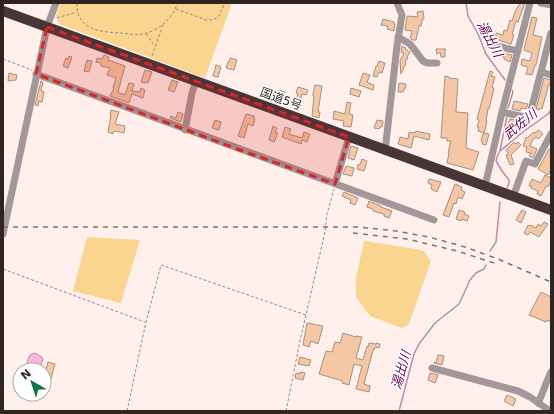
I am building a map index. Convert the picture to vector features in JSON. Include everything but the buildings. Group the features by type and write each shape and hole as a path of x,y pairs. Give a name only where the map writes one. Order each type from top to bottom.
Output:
{"highway":[{"name":"国道5号","path":"3,11 551,210"}],"street":[{"path":"3,234 46,27 56,3"},
{"path":"385,150 398,37 402,15 397,3"},
{"path":"485,186 530,3"},
{"path":"542,3 551,5"},
{"path":"502,112 529,118 551,33"},
{"path":"398,37 410,44 422,61 427,64 437,64"},
{"path":"498,46 518,51"},
{"path":"541,72 551,75"},
{"path":"36,73 185,130 434,220"},
{"path":"185,130 192,93 196,81"},
{"path":"513,197 526,161 535,164 551,134"},
{"path":"335,184 349,137"},
{"path":"432,368 518,391 530,397 550,411"},
{"path":"538,403 551,372"}],"path":[{"path":"77,3 77,12 84,23 95,30 142,34 163,25 173,15 177,3"},
{"path":"176,9 211,21 215,20 221,14 224,3"},
{"path":"55,19 77,12"},
{"path":"151,60 163,25"},
{"path":"146,33 155,47"},
{"path":"3,59 36,73"},
{"path":"286,411 300,341 325,232 327,214 335,184"},
{"path":"127,411 146,322 161,265 306,315"},
{"path":"3,269 146,322"}],"highlighted area":[{"path":"47,27 107,49 349,137 335,184 240,150 36,74"}],"shaded area":[{"path":"61,3 232,3 205,78 59,24 56,16"},
{"path":"87,237 140,240 121,303 73,291"},
{"path":"364,241 424,251 431,261 409,324 402,328 370,316 356,297 356,278"},
{"path":"34,353 41,356 43,359 42,362 27,362 30,355"}],"waterway":[{"name":"湯出川","path":"466,3 468,16 478,34 486,54 505,80"},
{"name":"湯出川","path":"508,108 513,92 512,90"},
{"name":"武佐川","path":"500,151 548,114 551,110"},
{"name":"湯出川","path":"507,116 500,151 496,161 509,180 507,188"},
{"name":"湯出川","path":"490,251 496,242 500,202"},
{"name":"湯出川","path":"399,411 414,354 419,344 435,323 459,304 470,280 476,273 484,269 486,265"}],"railway":[{"path":"3,227 359,227 396,231 429,237 465,247 498,259 551,282"},
{"path":"353,233 407,239 457,251 497,264"}]}
